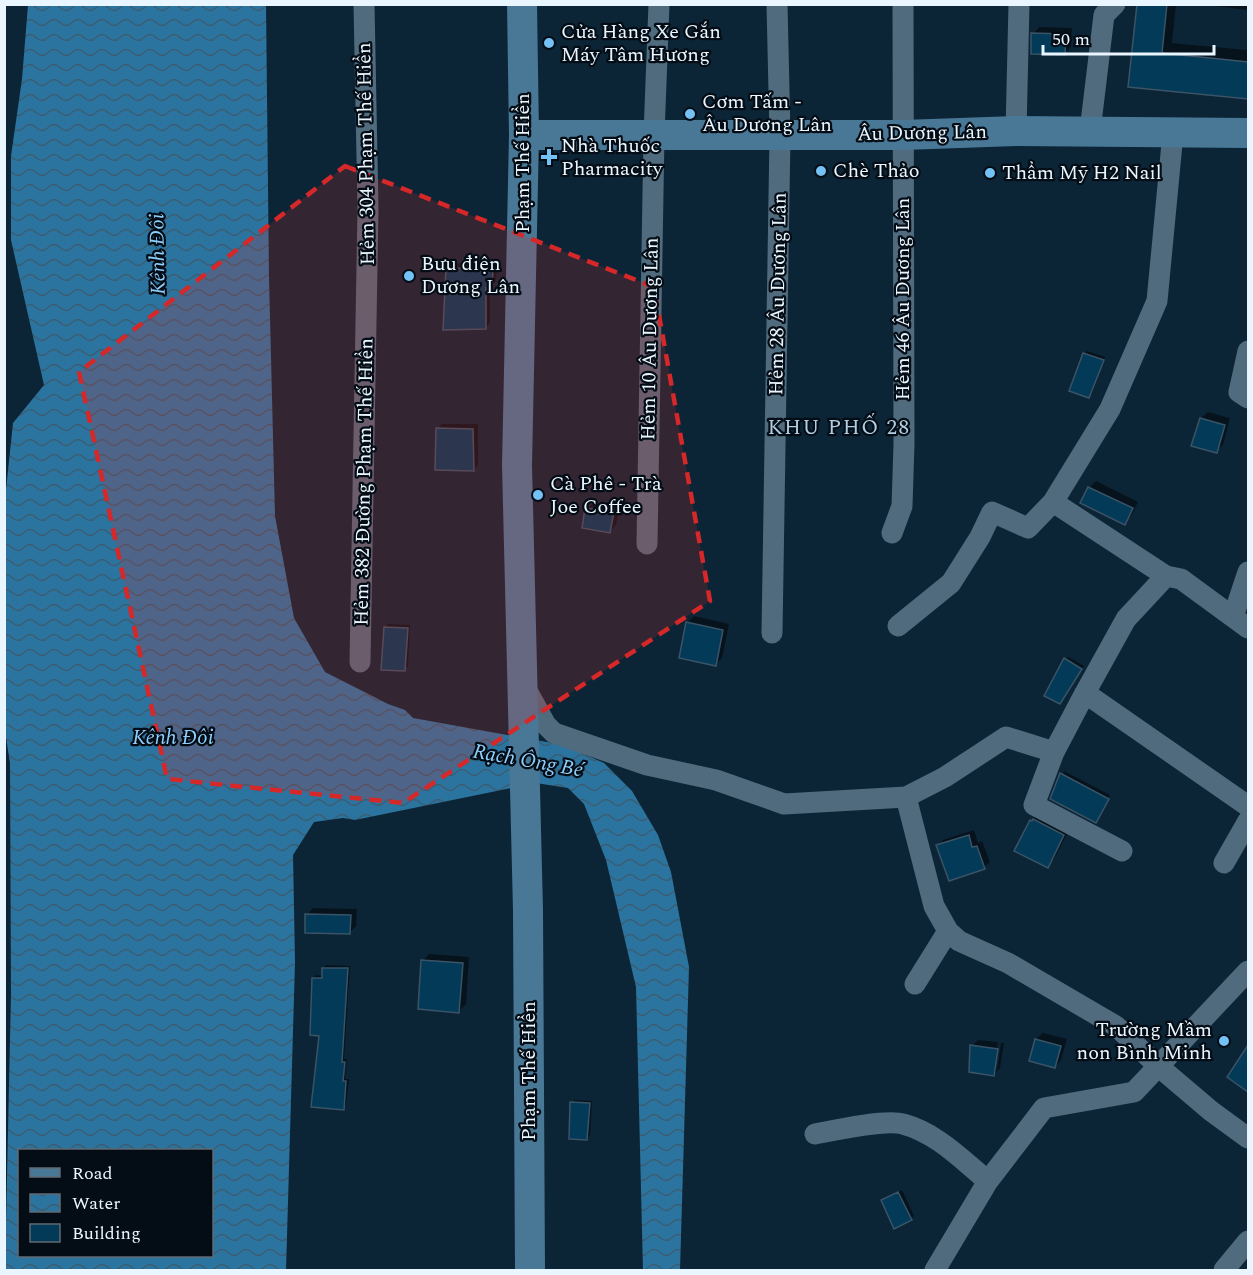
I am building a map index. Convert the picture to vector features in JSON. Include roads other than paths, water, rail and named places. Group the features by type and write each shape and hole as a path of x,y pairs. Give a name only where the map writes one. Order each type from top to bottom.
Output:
{"main road":[{"name":"Phạm Thế Hiển","path":"522,4 524,135 517,465 524,683 522,717 530,1270"},
{"name":"Âu Dương Lân","path":"524,135 903,135 1016,130 1248,133"}],"street":[{"name":"Hẻm 304 Phạm Thế Hiển","path":"364,4 368,209 367,303"},
{"name":"Hẻm 10 Âu Dương Lân","path":"647,544 654,135 659,4"},
{"name":"Hẻm 28 Âu Dương Lân","path":"772,633 780,135 777,4"},
{"name":"Hẻm 46 Âu Dương Lân","path":"891,533 902,506 903,4"},
{"path":"1016,130 1019,4"},
{"path":"1090,131 1104,15 1115,4"},
{"path":"898,626 951,583 980,537 992,512 1028,528 1053,502 1110,409 1157,301 1173,133"},
{"name":"Hẻm 382 Đường Phạm Thế Hiển","path":"360,662 367,303"},
{"path":"1248,351 1239,393 1248,398"},
{"path":"1053,502 1166,576 1181,579 1241,622 1248,572"},
{"path":"1122,851 1034,805 1054,752 1126,620 1166,576"},
{"path":"524,683 546,725 554,733 648,765 716,780 784,804 906,797 945,777 1006,737 1054,752"},
{"path":"1085,693 1248,806"},
{"path":"906,797 934,906 948,931 959,941 1008,963 1116,1026 1158,1066 1211,1111 1248,1138"},
{"path":"1224,863 1248,821"},
{"path":"915,984 948,931"},
{"path":"935,1270 988,1181 1044,1108 1134,1092 1248,971"},
{"path":"815,1134 857,1126 902,1123 934,1137 988,1181"},
{"path":"1224,1270 1248,1241"}],"water":[{"name":"Kênh Đôi","path":"28,5 266,5 269,278 275,516 294,618 325,672 388,704 405,710 413,718 563,745 604,763 632,791 658,835 671,872 689,967 680,1270 643,1270 636,987 606,860 584,804 568,788 536,783 355,820 343,818 314,822 293,855 295,962 286,1270 5,1270 11,994 10,763 4,725 4,509 13,423 44,385 11,240 11,156 22,79"}],"place":[{"name":"Cửa Hàng Xe Gắn Máy Tâm Hương","path":"549,43"},
{"name":"Cơm Tấm - Âu Dương Lân","path":"690,114"},
{"name":"Nhà Thuốc Pharmacity","path":"549,157"},
{"name":"Chè Thảo","path":"821,171"},
{"name":"Thẩm Mỹ H2 Nail","path":"990,173"},
{"name":"Bưu điện Dương Lân","path":"409,276"},
{"name":"Cà Phê - Trà Joe Coffee","path":"538,495"},
{"name":"Trường Mầm non Bình Minh","path":"1224,1041"}],"district":[{"name":"KHU PHỐ 28","path":"839,428"}],"water label":[{"name":"Rạch Ông Bé","path":"528,761"}]}
